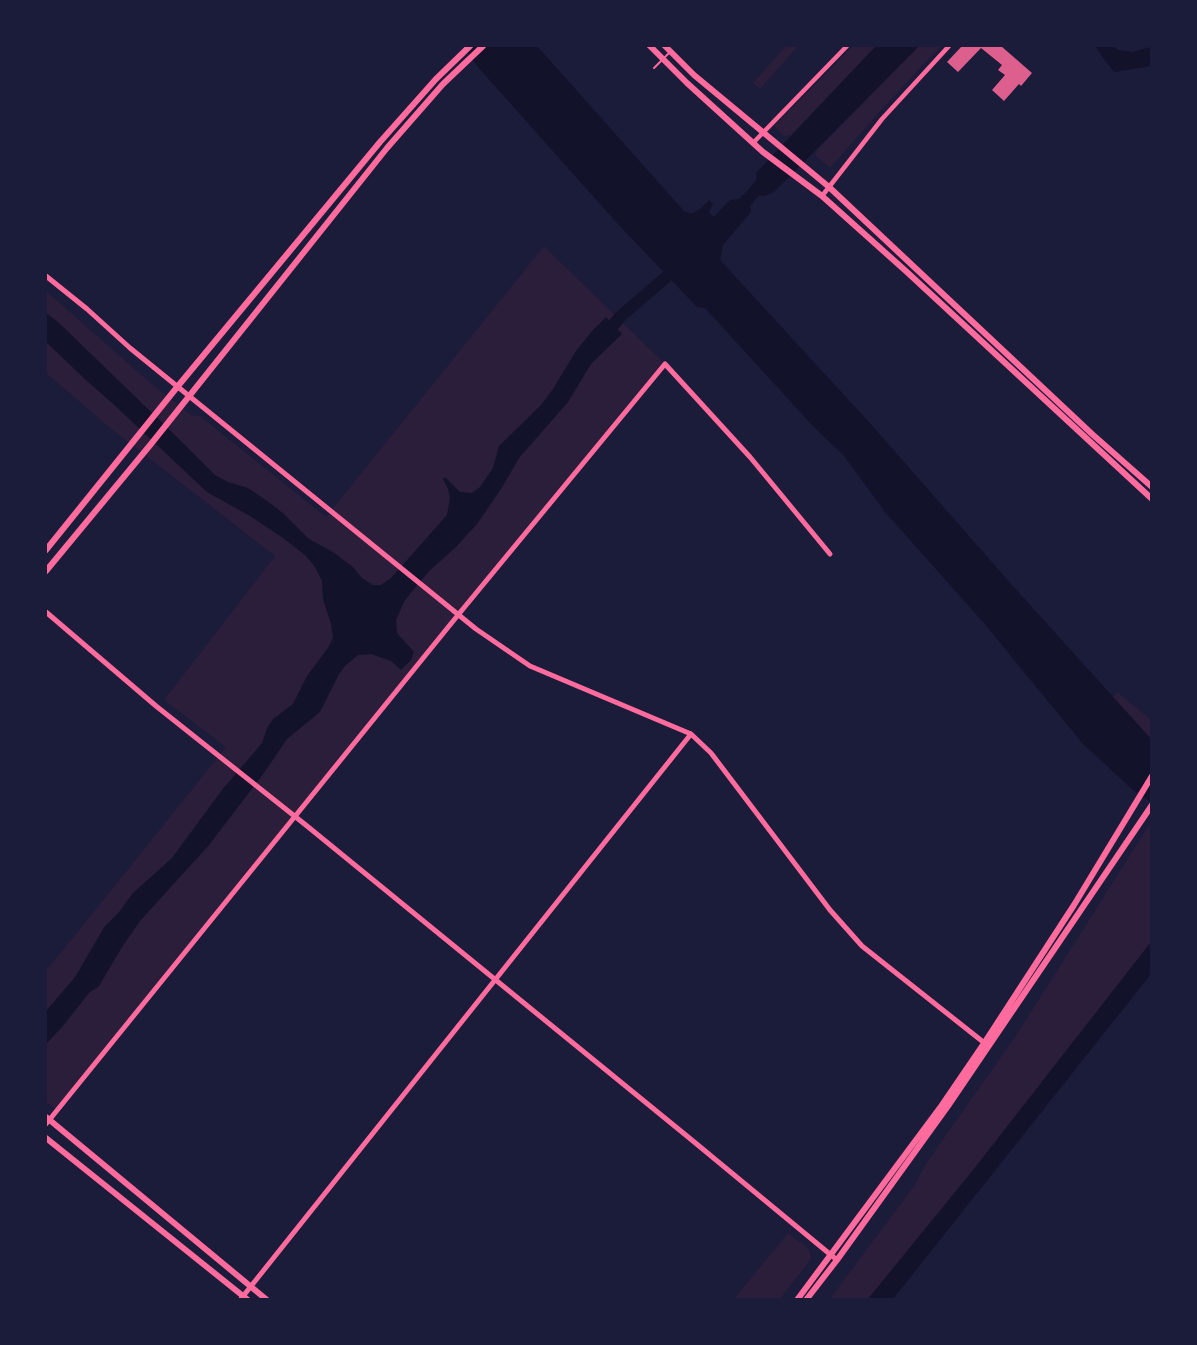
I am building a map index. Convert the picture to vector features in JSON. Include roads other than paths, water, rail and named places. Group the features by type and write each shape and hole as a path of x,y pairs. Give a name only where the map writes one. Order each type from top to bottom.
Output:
{"main road":[{"path":"46,550 380,142 436,79 470,46"},
{"path":"46,571 387,148 443,84 483,46"},
{"path":"650,46 763,152 822,196 1152,499"},
{"path":"665,46 694,75 829,187 1152,487"},
{"path":"806,1300 834,1258 948,1106 1152,776"},
{"path":"987,1044 1152,805"},
{"path":"47,1120 267,1300"},
{"path":"46,1138 243,1298"},
{"path":"797,1300 834,1258"}],"street":[{"path":"753,143 847,46"},
{"path":"822,196 882,119 949,46"},
{"path":"46,276 188,396 458,615 530,666 691,734 711,753 830,910 862,946 987,1044"},
{"path":"47,1120 665,364 750,457 830,554"},
{"path":"46,612 156,706 496,980 834,1258"},
{"path":"243,1298 691,734"}],"lane":[{"path":"654,68 670,52"}],"waterway":[{"path":"603,337 621,316 679,266"}]}
